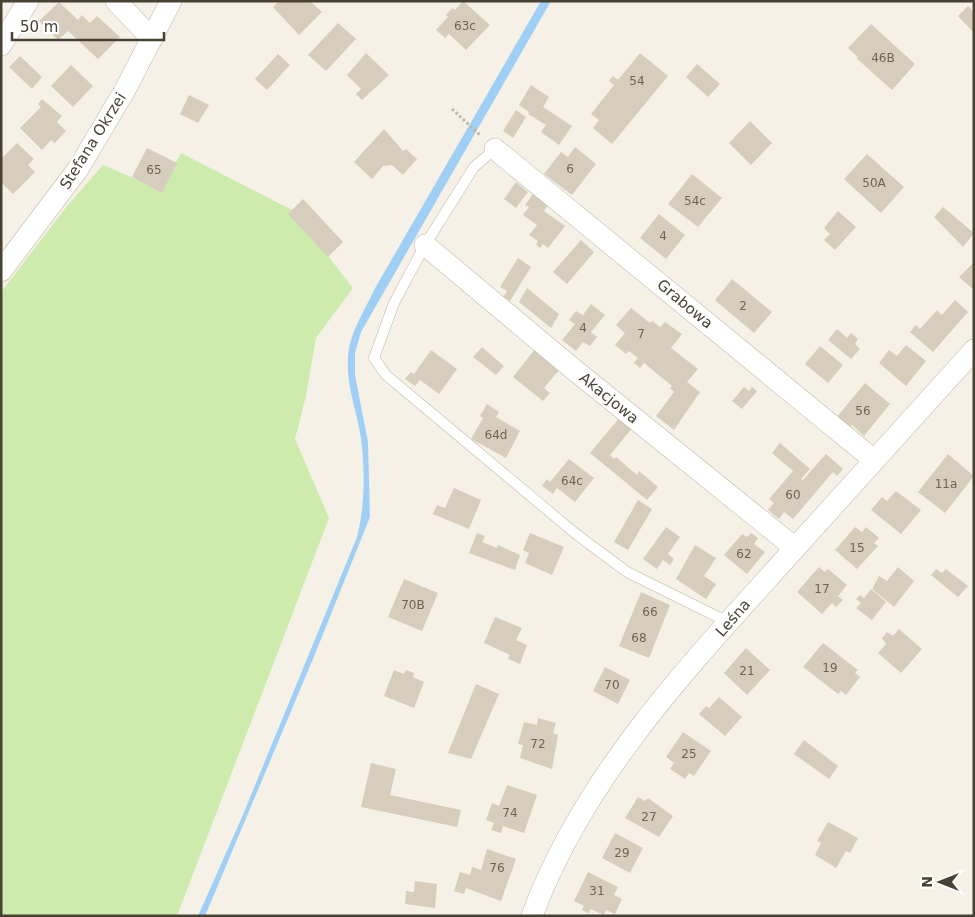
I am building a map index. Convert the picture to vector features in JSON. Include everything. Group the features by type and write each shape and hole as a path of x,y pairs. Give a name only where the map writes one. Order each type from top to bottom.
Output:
{"street":[{"path":"1,45 28,1"},
{"path":"116,1 152,39"},
{"name":"Stefana Okrzei","path":"1,271 78,169 125,90 171,1"},
{"name":"Grabowa","path":"489,143 874,460"},
{"name":"Akacjowa","path":"426,245 572,368 796,548"},
{"name":"Leśna","path":"532,916 565,841 592,795 626,746 728,622 974,350"}],"lane":[{"path":"489,143 426,245 394,303 374,358 386,375 576,534 627,572 728,622"}],"path":[{"path":"452,109 489,143"}],"green space":[{"path":"181,153 292,210 353,288 316,338 306,396 295,439 329,518 177,916 1,916 1,292 67,206 103,165 161,190"}],"water":[{"path":"541,1 551,1 361,332 355,353 355,375 368,442 370,517 315,654 205,916 198,916 242,817 357,537 362,513 364,475 361,438 349,379 348,358 351,340 374,290"}],"building":[{"path":"279,1 310,1 322,12 299,35 273,7"},
{"path":"463,1 490,25 466,50 449,34 445,38 436,30 448,17 446,15 452,8 455,10"},
{"path":"59,2 78,20 82,15 90,23 97,16 120,37 98,59 68,31 58,40 39,21"},
{"path":"968,6 974,12 974,33 958,16"},
{"path":"338,23 356,39 326,71 308,55"},
{"path":"871,24 915,64 892,90 856,58 858,57 848,48"},
{"path":"366,53 389,75 362,100 356,94 361,89 347,75"},
{"path":"640,53 668,76 612,144 593,128 599,120 591,114 614,85 609,81 613,76 618,80"},
{"path":"278,54 290,65 267,90 255,79"},
{"path":"20,56 42,77 32,89 9,67"},
{"path":"697,64 720,84 708,97 686,77"},
{"path":"71,65 93,86 73,107 51,86"},
{"path":"531,85 549,97 543,107 572,126 559,145 541,132 546,125 528,114 529,112 519,105"},
{"path":"189,95 209,105 198,123 180,114"},
{"path":"42,99 62,116 57,122 66,131 55,143 51,140 42,150 20,128 41,107 38,104"},
{"path":"516,110 526,117 513,138 503,131"},
{"path":"750,121 772,143 751,165 729,143"},
{"path":"384,129 403,151 406,149 417,159 403,175 392,165 383,166 372,179 354,162"},
{"path":"17,143 34,159 28,165 35,172 13,194 1,182 1,159"},
{"path":"575,147 596,164 572,195 544,174 561,152 568,157"},
{"path":"147,148 177,163 162,193 132,177"},
{"path":"867,154 904,187 881,213 844,179"},
{"path":"692,174 722,198 698,227 668,204"},
{"path":"516,182 528,192 516,208 504,199"},
{"path":"533,194 548,205 544,211 565,226 548,248 543,244 540,248 536,245 538,241 529,235 537,225 523,215 529,207 525,205"},
{"path":"303,199 343,242 328,257 288,214"},
{"path":"943,207 974,233 963,247 934,217"},
{"path":"838,211 856,227 835,250 824,240 830,234 824,228"},
{"path":"659,214 685,235 666,259 640,238"},
{"path":"581,240 594,252 567,284 553,272"},
{"path":"518,258 531,267 510,301 503,297 507,291 500,287"},
{"path":"974,262 974,290 959,277"},
{"path":"732,279 772,312 754,333 715,300"},
{"path":"527,288 559,314 551,328 519,302"},
{"path":"955,300 968,312 933,352 910,332 916,325 920,329 937,310 942,315"},
{"path":"591,304 605,315 591,332 597,337 590,346 583,342 576,351 562,340 575,324 569,320 576,311 583,315"},
{"path":"631,308 650,323 652,321 660,327 665,322 682,334 671,348 698,369 687,382 700,392 674,430 656,416 674,392 670,388 672,386 644,363 640,368 634,363 638,358 629,351 626,354 615,345 625,333 616,325"},
{"path":"837,329 847,338 851,333 858,339 855,344 860,349 851,359 828,340"},
{"path":"906,345 926,361 906,386 879,363 889,350 897,356"},
{"path":"820,346 843,365 828,383 805,364"},
{"path":"482,347 504,366 496,375 473,357"},
{"path":"535,349 560,369 544,388 550,393 543,401 513,377"},
{"path":"431,350 457,369 439,394 420,380 415,386 405,379 411,372 414,374"},
{"path":"865,383 890,404 864,436 852,425 848,429 836,418"},
{"path":"744,387 749,391 752,387 757,391 742,409 732,401"},
{"path":"487,404 499,412 496,417 520,431 506,458 471,439 483,418 480,416"},
{"path":"620,417 633,427 610,455 614,459 616,457 637,475 639,471 658,487 647,500 590,453"},
{"path":"780,443 810,469 801,479 803,480 826,454 843,469 837,476 833,472 793,519 784,512 779,519 768,510 774,503 769,499 793,471 772,453"},
{"path":"948,454 974,476 945,513 918,492"},
{"path":"569,459 594,478 575,502 557,488 553,494 542,486 547,479 550,482"},
{"path":"454,488 481,500 469,529 433,514 437,505 445,508"},
{"path":"896,491 921,510 901,534 871,510 882,497 887,501"},
{"path":"638,500 652,509 628,550 614,542"},
{"path":"666,527 680,537 668,554 674,559 670,565 663,560 657,569 643,559"},
{"path":"855,527 862,532 866,527 879,538 874,543 878,546 857,569 835,550"},
{"path":"477,533 485,536 482,542 497,548 498,545 520,555 515,570 469,553"},
{"path":"530,533 564,547 552,575 525,563 529,553 523,550"},
{"path":"751,533 758,538 754,544 765,552 747,574 724,555 742,534 747,537"},
{"path":"695,545 716,558 704,576 716,584 706,599 676,579"},
{"path":"819,567 825,572 828,569 847,585 838,596 843,600 836,607 832,603 822,614 797,592"},
{"path":"898,567 914,581 894,607 872,589 879,576 887,581"},
{"path":"936,569 942,573 946,569 968,586 958,597 931,575"},
{"path":"404,579 438,593 422,631 388,617"},
{"path":"871,589 886,602 872,620 856,608 861,603 856,599 860,595 864,598"},
{"path":"641,592 670,605 649,658 619,646"},
{"path":"495,617 522,628 516,640 527,645 520,664 508,659 510,655 484,643"},
{"path":"899,629 922,649 901,673 878,653 886,644 882,638 887,632 893,636"},
{"path":"823,643 858,670 855,673 860,677 846,695 841,691 838,694 803,667"},
{"path":"746,648 770,670 747,695 724,673"},
{"path":"605,667 630,680 618,704 593,691"},
{"path":"394,670 404,674 406,670 414,673 413,677 424,682 414,708 384,696"},
{"path":"476,684 499,694 471,759 448,753"},
{"path":"719,697 742,717 725,736 699,714 706,706 709,708"},
{"path":"538,718 556,723 553,733 558,735 552,769 520,758 523,745 518,744 524,722 537,725"},
{"path":"683,732 711,751 694,776 689,773 685,779 670,769 674,763 666,757"},
{"path":"804,740 838,766 829,779 794,754"},
{"path":"371,763 396,769 390,795 461,810 457,827 361,807"},
{"path":"507,785 537,795 524,833 503,826 501,833 491,830 494,823 486,820 492,803 499,806"},
{"path":"638,797 645,801 648,798 673,816 659,837 625,818"},
{"path":"828,822 858,838 850,853 846,851 836,868 815,855 821,843 817,841"},
{"path":"615,833 643,848 630,873 602,858"},
{"path":"487,849 516,859 501,901 466,888 464,894 454,891 460,872 470,875 472,867 481,870"},
{"path":"588,872 618,887 614,895 622,899 615,914 606,910 604,915 591,909 588,913 582,910 584,906 574,901"},
{"path":"415,881 437,884 435,908 405,904 406,891 414,892"}]}
